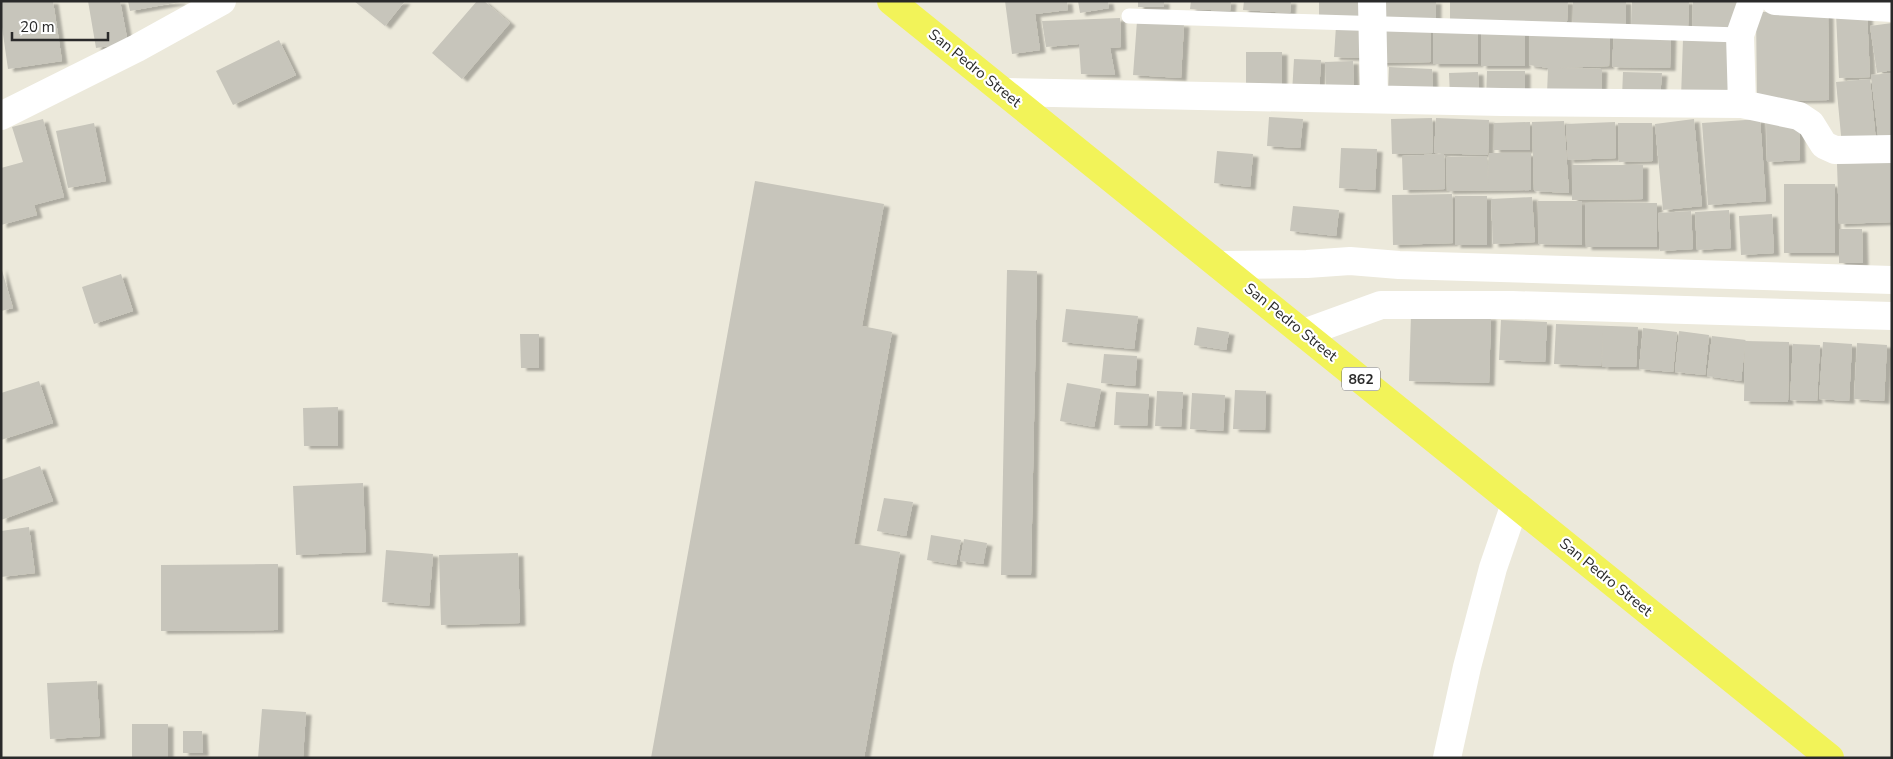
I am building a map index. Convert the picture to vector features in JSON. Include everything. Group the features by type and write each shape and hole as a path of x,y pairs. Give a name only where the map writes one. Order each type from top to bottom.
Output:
{"main road":[{"name":"San Pedro Street","path":"891,1 1830,758"}],"street":[{"path":"1,116 137,48 222,1"},
{"path":"1742,104 1740,35 1752,1"},
{"path":"1774,1 1892,8"},
{"path":"1372,12 1374,99"},
{"path":"1005,92 1742,104 1799,116 1811,124 1824,145 1835,150 1892,149"},
{"path":"1220,265 1350,262 1408,266 1892,280"},
{"path":"1304,333 1381,305 1512,305 1892,316"},
{"path":"1448,758 1467,668 1493,568 1515,504"}],"lane":[{"path":"1129,16 1372,12 1740,35"}],"building":[{"path":"1,1 53,1 62,61 8,69 1,20"},
{"path":"88,1 120,1 128,43 96,48"},
{"path":"128,1 180,1 180,2 130,11"},
{"path":"354,1 405,1 385,26"},
{"path":"477,1 484,1 510,23 462,79 432,53"},
{"path":"1005,1 1067,1 1068,10 1035,14 1040,50 1012,54"},
{"path":"1078,1 1108,1 1109,8 1080,13"},
{"path":"1138,1 1164,1 1164,7 1138,7"},
{"path":"1191,1 1231,1 1230,11 1190,9"},
{"path":"1244,1 1291,1 1290,13 1243,10"},
{"path":"1319,1 1368,1 1368,18 1319,20"},
{"path":"1374,1 1436,1 1436,20 1374,20"},
{"path":"1450,1 1568,1 1567,22 1450,21"},
{"path":"1573,1 1626,1 1626,24 1573,25"},
{"path":"1632,1 1689,1 1688,27 1631,26"},
{"path":"1693,1 1742,1 1741,30 1692,29"},
{"path":"1828,11 1829,100 1757,101 1756,12"},
{"path":"1867,12 1870,77 1839,78 1836,14"},
{"path":"1120,18 1121,47 1110,48 1115,75 1081,74 1079,44 1046,47 1042,21"},
{"path":"1137,21 1184,24 1181,78 1133,75"},
{"path":"1892,23 1892,70 1877,73 1870,26"},
{"path":"1336,26 1361,26 1360,58 1334,57"},
{"path":"1430,27 1431,62 1378,63 1378,28"},
{"path":"1478,28 1478,64 1433,64 1433,29"},
{"path":"1481,31 1525,31 1525,66 1481,66"},
{"path":"1529,31 1610,33 1609,66 1558,68 1602,69 1601,95 1547,94 1548,68 1529,65"},
{"path":"1614,31 1671,32 1670,68 1612,67"},
{"path":"1683,39 1736,41 1733,99 1681,98"},
{"path":"279,40 296,75 233,105 216,71"},
{"path":"1246,52 1282,52 1282,90 1246,90"},
{"path":"1294,59 1321,60 1319,94 1292,93"},
{"path":"1353,61 1354,89 1326,90 1325,62"},
{"path":"1389,67 1432,69 1433,93 1388,94"},
{"path":"1487,71 1525,71 1525,99 1486,98"},
{"path":"1478,72 1479,96 1450,97 1449,73"},
{"path":"1623,72 1662,73 1660,98 1622,97"},
{"path":"1892,73 1892,142 1879,144 1871,75"},
{"path":"1870,79 1876,142 1842,146 1836,82"},
{"path":"1269,117 1303,119 1300,148 1267,146"},
{"path":"1432,118 1433,153 1392,154 1391,119"},
{"path":"1436,118 1489,120 1488,155 1434,153"},
{"path":"43,119 64,197 34,205 37,215 1,225 1,168 23,162 12,127"},
{"path":"1694,119 1702,206 1663,210 1655,124"},
{"path":"1760,119 1766,201 1708,205 1702,123"},
{"path":"1564,121 1569,193 1534,191 1532,122"},
{"path":"1530,122 1530,150 1494,150 1494,123"},
{"path":"1615,122 1616,158 1568,160 1566,124"},
{"path":"1799,122 1800,160 1767,162 1766,123"},
{"path":"94,123 106,181 68,188 56,131"},
{"path":"1618,123 1652,123 1653,161 1619,162"},
{"path":"1341,148 1377,149 1375,190 1339,188"},
{"path":"1217,151 1253,154 1250,187 1214,183"},
{"path":"1489,153 1531,153 1531,190 1447,191 1446,157 1487,156 1488,183"},
{"path":"1444,154 1445,189 1403,190 1402,156"},
{"path":"1892,162 1892,222 1839,224 1837,164"},
{"path":"1572,165 1643,165 1643,199 1572,200"},
{"path":"755,181 884,204 862,326 892,332 854,544 900,552 864,758 651,758"},
{"path":"1784,184 1835,184 1835,253 1784,253"},
{"path":"1452,194 1453,243 1393,245 1392,195"},
{"path":"1455,196 1487,196 1487,245 1455,245"},
{"path":"1532,197 1535,242 1493,244 1491,199"},
{"path":"1538,201 1582,201 1582,245 1538,244"},
{"path":"1585,203 1657,203 1657,247 1586,247"},
{"path":"1293,206 1339,210 1336,236 1290,231"},
{"path":"1729,210 1731,248 1697,250 1695,212"},
{"path":"1691,211 1693,249 1660,251 1658,213"},
{"path":"1772,214 1774,253 1741,255 1739,216"},
{"path":"1839,229 1862,229 1863,263 1839,263"},
{"path":"1,267 13,308 1,311"},
{"path":"1007,270 1037,271 1031,575 1001,575"},
{"path":"121,274 133,311 94,324 82,287"},
{"path":"1066,309 1138,316 1134,349 1062,342"},
{"path":"1411,314 1491,317 1489,383 1409,381"},
{"path":"1501,320 1547,322 1545,362 1499,360"},
{"path":"1556,324 1638,327 1636,367 1602,367 1603,331 1601,366 1554,364"},
{"path":"1197,327 1229,332 1226,350 1194,345"},
{"path":"1643,328 1677,332 1673,372 1639,369"},
{"path":"1679,331 1709,335 1705,375 1675,372"},
{"path":"520,334 539,334 539,368 521,368"},
{"path":"1712,336 1745,341 1789,342 1788,402 1744,401 1745,345 1741,381 1707,376"},
{"path":"1823,342 1852,344 1849,401 1819,399"},
{"path":"1857,343 1887,345 1884,401 1854,399"},
{"path":"1793,344 1820,345 1817,401 1790,400"},
{"path":"1104,354 1137,356 1135,386 1101,383"},
{"path":"39,381 53,423 1,440 1,393"},
{"path":"1067,383 1101,389 1094,427 1060,421"},
{"path":"1235,390 1266,391 1265,430 1233,429"},
{"path":"1157,391 1183,392 1181,427 1155,426"},
{"path":"1116,392 1149,394 1147,426 1114,425"},
{"path":"1192,393 1225,395 1223,431 1190,429"},
{"path":"338,407 338,446 304,446 303,408"},
{"path":"40,466 53,501 1,520 1,480"},
{"path":"363,483 366,552 296,555 293,486"},
{"path":"884,498 913,502 906,536 877,531"},
{"path":"29,527 35,573 1,577 1,531"},
{"path":"931,535 961,540 956,565 927,560"},
{"path":"964,539 987,543 983,564 960,561"},
{"path":"386,550 433,554 429,606 382,602"},
{"path":"518,553 520,623 441,625 439,555"},
{"path":"278,564 278,630 161,631 161,565"},
{"path":"97,681 100,736 50,739 47,683"},
{"path":"262,709 306,712 303,758 258,758"},
{"path":"132,724 168,724 168,758 132,758"},
{"path":"183,731 202,731 203,753 183,753"}]}
